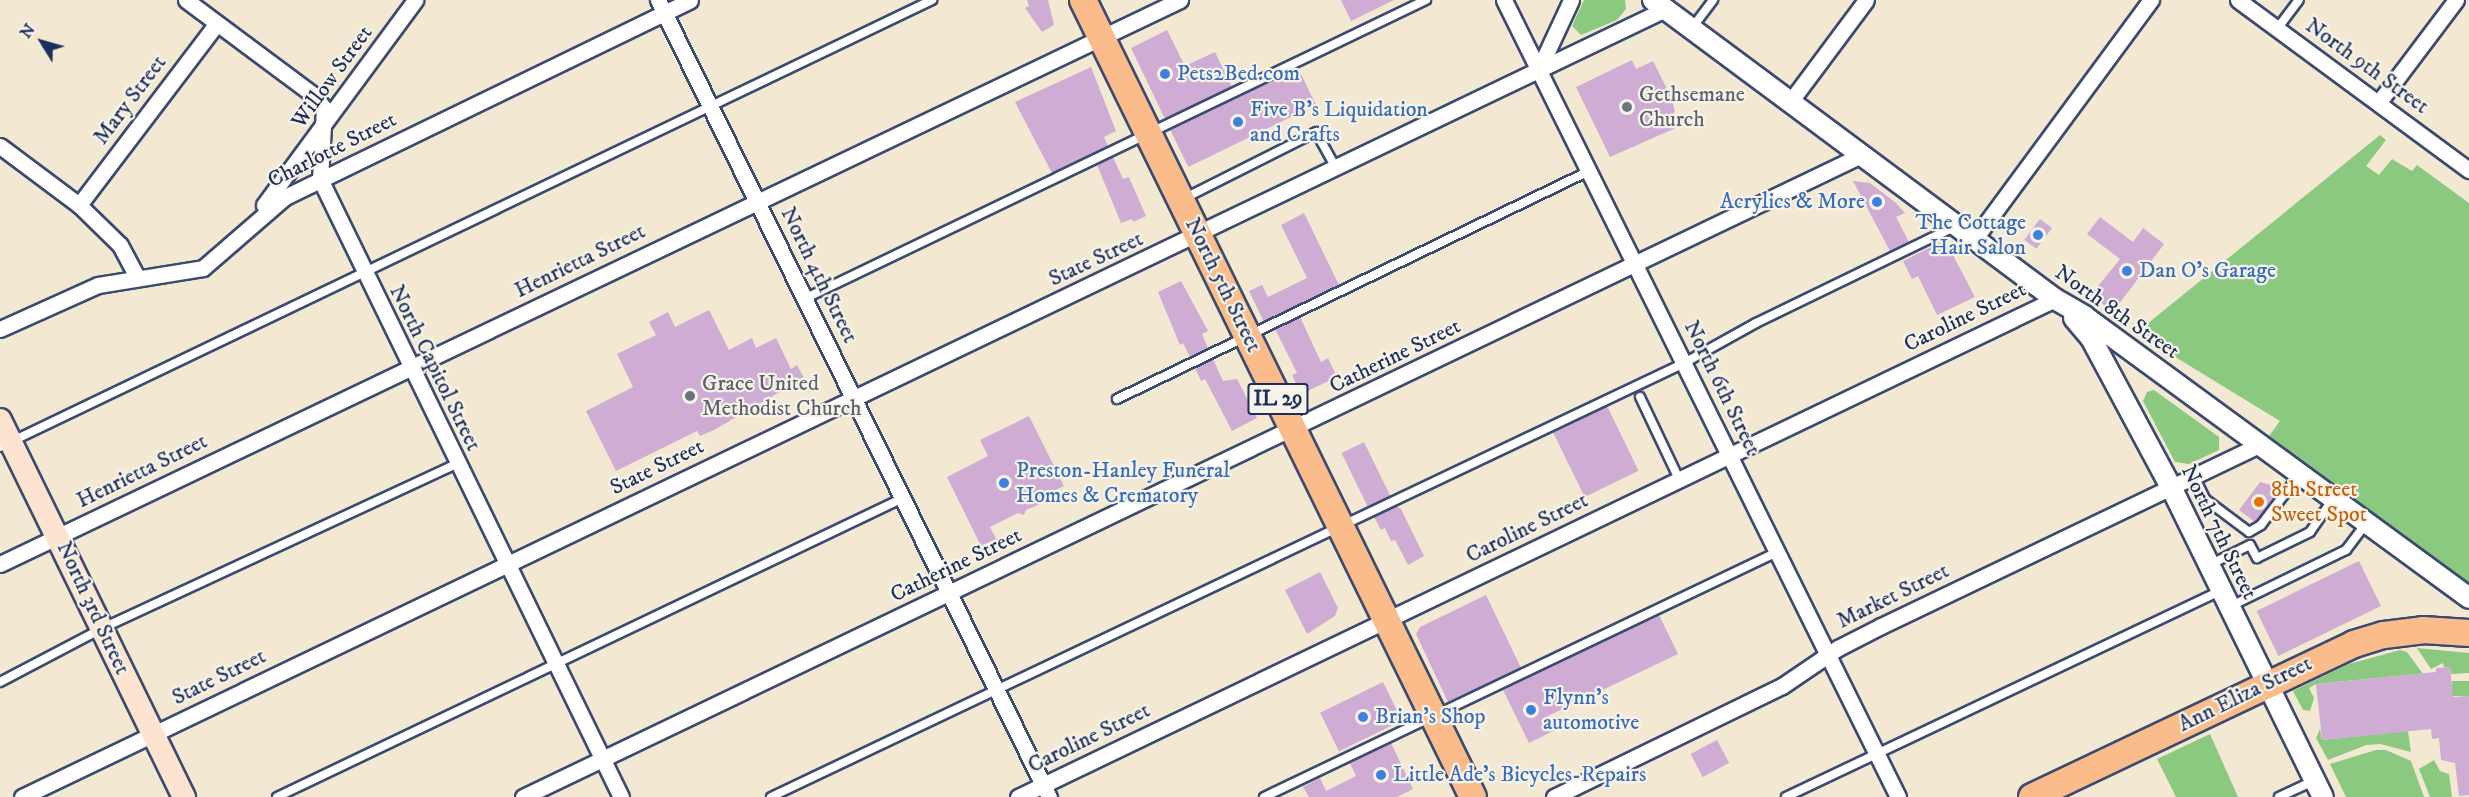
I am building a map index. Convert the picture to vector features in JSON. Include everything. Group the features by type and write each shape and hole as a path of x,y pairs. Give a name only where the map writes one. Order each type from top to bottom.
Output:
{"main road":[{"name":"North 5th Street","path":"1083,0 1473,797"},
{"name":"North 3rd Street","path":"0,420 6,445 59,536 184,797"},
{"name":"Ann Eliza Street","path":"2032,797 2268,683 2372,638 2423,630 2469,633"}],"street":[{"path":"186,0 312,94 324,108 320,179"},
{"name":"Willow Street","path":"240,236 285,180 415,0"},
{"name":"Charlotte Street","path":"0,329 98,285 137,277 177,275 203,268 285,197 662,6 690,0"},
{"name":"Henrietta Street","path":"0,564 1180,0"},
{"name":"North 6th Street","path":"1504,0 1898,797"},
{"path":"1539,69 1571,0"},
{"path":"1790,102 1866,0"},
{"path":"1976,237 2151,0"},
{"name":"North 9th Street","path":"2238,0 2469,170"},
{"path":"2379,102 2456,0"},
{"name":"State Street","path":"22,797 1199,236 1539,69 1659,5"},
{"name":"North 8th Street","path":"1659,5 1976,237 2055,299 2084,315 2469,598"},
{"name":"North 4th Street","path":"662,6 1046,791"},
{"name":"Mary Street","path":"79,205 217,23"},
{"path":"0,146 79,205 120,244 137,277"},
{"name":"Catherine Street","path":"523,797 1636,266 1863,154"},
{"name":"North Capitol Street","path":"320,179 409,368 621,797"},
{"name":"Caroline Street","path":"1018,797 1046,791 1678,479 2055,299"},
{"name":"North 7th Street","path":"2055,299 2091,338 2171,487 2319,788"},
{"name":"Market Street","path":"1554,797 1782,686 1828,655 1881,626 2258,445"}],"lane":[{"path":"6,445 932,0"},
{"path":"806,298 1426,0"},
{"path":"1692,28 1713,0"},
{"path":"2277,29 2299,0"},
{"path":"1181,200 1316,132 1336,168"},
{"path":"1117,399 1589,171"},
{"path":"771,797 1684,363 1756,323 1959,225"},
{"path":"1640,398 1678,479"},
{"path":"0,682 103,628 457,464"},
{"path":"2194,476 2205,499 2249,532 2261,525 2299,475"},
{"path":"278,797 903,498"},
{"path":"2210,564 2250,545 2257,558 2310,531 2333,499"},
{"path":"1786,797 2226,598 2346,550 2366,523"},
{"path":"1264,797 1777,552"},
{"path":"2279,797 2319,788"}],"green space":[{"path":"1584,0 1625,0 1626,9 1617,20 1581,35 1572,26"},
{"path":"2380,135 2386,140 2366,166 2379,175 2392,159 2412,171 2417,165 2469,203 2469,584 2269,436 2280,421 2136,333"},
{"path":"2154,390 2219,437 2219,450 2189,464 2175,462 2143,401 2147,392"},
{"path":"2417,648 2469,653 2469,673 2451,674 2450,667 2444,667 2443,663 2431,669"},
{"path":"2400,650 2407,652 2426,678 2417,674 2316,684 2309,688 2314,698 2310,711 2303,710 2293,691 2349,664"},
{"path":"2452,681 2469,681 2469,696 2452,696"},
{"path":"2320,729 2322,740 2408,731 2411,752 2380,744 2366,745 2328,760 2316,738"},
{"path":"2210,734 2238,797 2176,797 2157,759"},
{"path":"2376,750 2386,750 2411,761 2424,797 2346,797 2330,764"},
{"path":"2434,760 2440,771 2449,774 2452,797 2430,797 2419,769"}],"building":[{"path":"1027,0 1048,0 1054,25 1042,32 1025,8 1029,6"},
{"path":"1341,0 1394,0 1351,21"},
{"path":"1167,30 1185,66 1215,52 1232,87 1165,119 1131,48"},
{"path":"1632,60 1636,69 1653,61 1672,99 1675,112 1672,114 1678,127 1610,157 1576,87"},
{"path":"1091,67 1116,131 1104,137 1108,146 1052,173 1015,102"},
{"path":"1298,68 1316,105 1188,167 1170,130"},
{"path":"1113,157 1123,179 1129,177 1146,216 1133,222 1132,219 1121,223 1097,165"},
{"path":"1853,181 1870,183 1896,203 1905,213 1896,217 1909,242 1890,251"},
{"path":"1304,213 1339,285 1264,322 1249,291 1262,285 1268,297 1307,278 1281,225"},
{"path":"2100,217 2133,242 2143,228 2164,244 2113,312 2091,295 2120,259 2087,234"},
{"path":"2040,219 2052,228 2036,249 2024,240"},
{"path":"1945,240 1975,297 1937,315 1918,276 1912,279 1903,261"},
{"path":"1181,281 1208,331 1202,334 1208,348 1190,357 1183,343 1180,345 1158,292"},
{"path":"709,310 729,350 752,338 756,348 776,338 791,369 797,365 804,378 714,430 700,436 697,431 616,471 586,411 633,387 617,354 656,335 649,322 668,312 675,327"},
{"path":"1300,317 1321,362 1328,358 1337,377 1301,394 1292,375 1297,373 1275,329"},
{"path":"1213,359 1223,381 1237,379 1257,418 1232,431 1205,379 1201,381 1195,368"},
{"path":"1607,406 1639,471 1585,497 1553,432"},
{"path":"1029,416 1064,486 1041,497 1040,504 1026,510 1024,515 1018,513 990,527 996,539 981,546 947,477 988,456 980,440"},
{"path":"1364,442 1390,496 1368,507 1342,453"},
{"path":"2260,482 2271,485 2277,494 2255,522 2239,510"},
{"path":"1396,506 1401,509 1424,556 1408,565 1395,540 1391,541 1385,528 1381,530 1374,517"},
{"path":"2359,561 2381,606 2278,656 2257,611"},
{"path":"1320,572 1338,608 1335,616 1307,634 1285,590"},
{"path":"1486,595 1521,668 1448,702 1416,634 1420,627"},
{"path":"1659,615 1678,654 1548,716 1555,730 1529,743 1503,690"},
{"path":"2450,667 2453,697 2469,696 2469,795 2459,796 2455,763 2441,760 2439,738 2432,739 2431,729 2322,740 2316,684 2436,672 2436,668"},
{"path":"1383,682 1402,721 1339,751 1320,713"},
{"path":"1717,740 1729,763 1703,777 1691,754"},
{"path":"1391,743 1413,789 1397,797 1309,797 1303,787 1320,778 1326,791 1356,776 1350,763"}],"place":[{"name":"Pets2Bed.com","path":"1165,74"},
{"name":"Gethsemane Church","path":"1627,107"},
{"name":"Five B's Liquidation and Crafts","path":"1238,122"},
{"name":"Acrylics & More","path":"1877,202"},
{"name":"The Cottage Hair Salon","path":"2038,235"},
{"name":"Dan O's Garage","path":"2127,271"},
{"name":"Grace United Methodist Church","path":"690,396"},
{"name":"Preston-Hanley Funeral Homes & Crematory","path":"1004,483"},
{"name":"8th Street Sweet Spot","path":"2259,502"},
{"name":"Flynn's automotive","path":"1531,710"},
{"name":"Brian’s Shop","path":"1363,717"},
{"name":"Little Ade's Bicycles-Repairs","path":"1381,775"}]}
